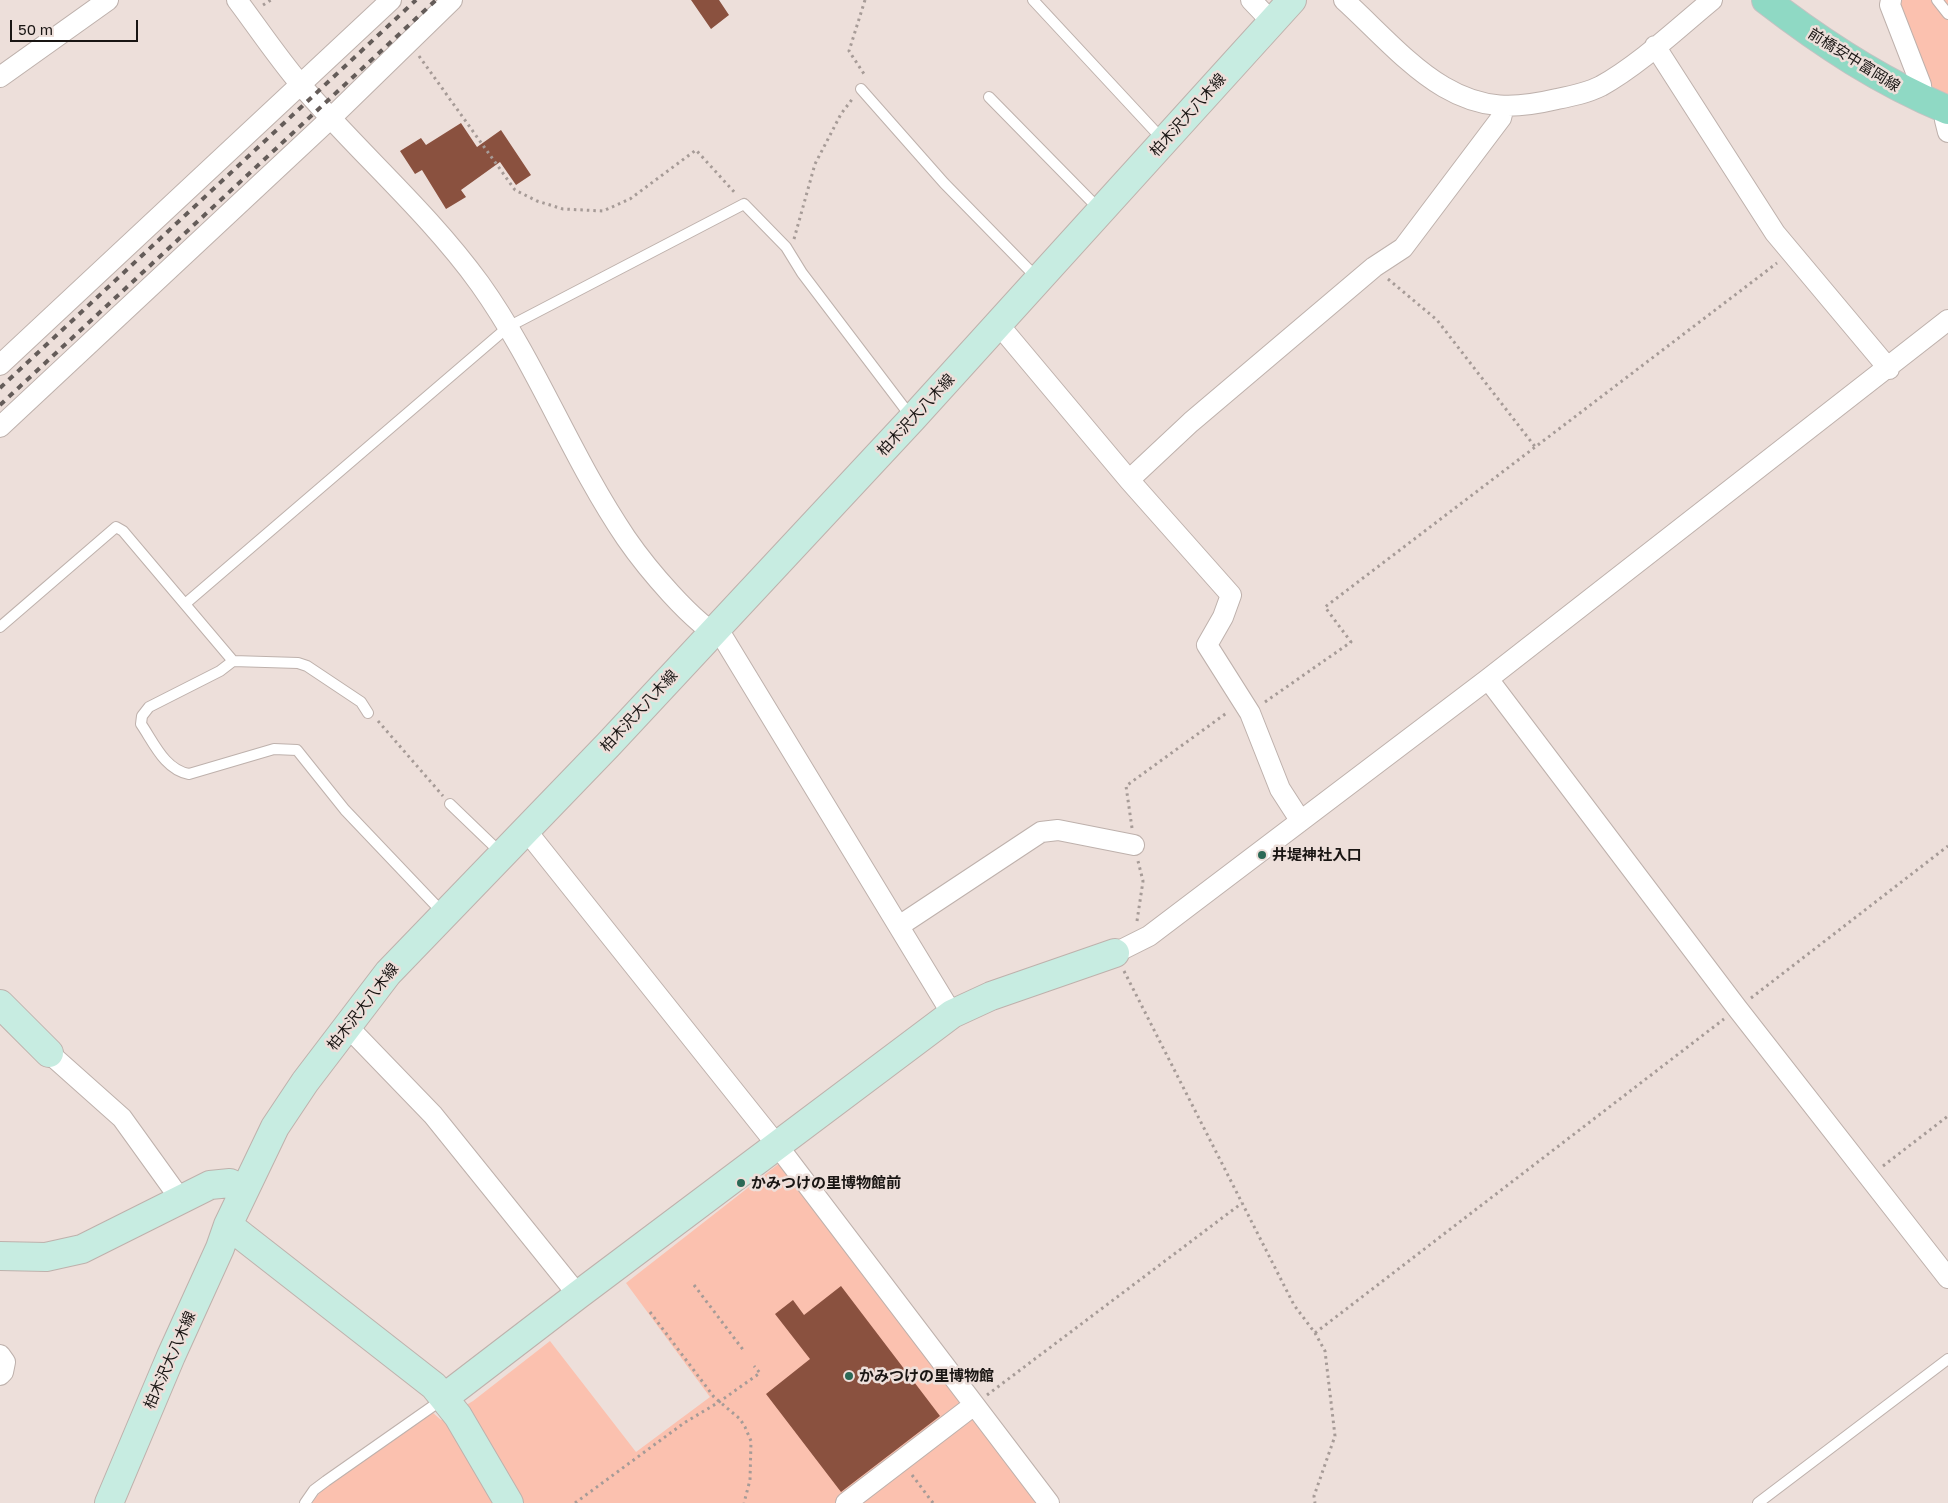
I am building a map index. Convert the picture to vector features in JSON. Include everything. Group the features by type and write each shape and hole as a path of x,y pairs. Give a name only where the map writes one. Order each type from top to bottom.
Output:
{"main road":[{"name":"柏木沢大八木線","path":"109,1503 170,1356 220,1248 228,1224 275,1127 388,973 713,633 912,419 1292,0"},
{"name":"前橋安中富岡線","path":"1766,0 1833,49 1922,99 1948,117"},
{"path":"445,1397 952,1014 991,996 1124,948"},
{"path":"0,1004 49,1053"},
{"path":"0,1256 46,1257 82,1249 210,1186 230,1183 244,1191"},
{"path":"228,1224 405,1363 445,1397 509,1503"}],"street":[{"path":"0,77 108,0"},
{"path":"237,0 300,84 443,236 480,285 508,327 609,514 635,552 700,624 724,639 952,1014"},
{"path":"0,365 391,0"},
{"path":"0,427 331,118 452,0"},
{"path":"1251,0 1272,22"},
{"path":"1344,0 1419,68 1442,86 1469,100 1504,106 1536,104 1592,90 1655,46 1712,0"},
{"path":"1888,2 1921,85 1922,99"},
{"path":"1655,46 1790,253 1889,369"},
{"path":"1129,480 1191,422 1374,267 1403,248 1501,118 1504,106"},
{"path":"1124,948 1148,936 1488,679 1889,369 1948,320"},
{"path":"999,325 1129,480 1231,595 1223,617 1207,645 1246,707 1280,789 1300,820"},
{"path":"1488,679 1737,1008 1948,1278"},
{"path":"526,829 777,1145 1049,1503"},
{"path":"899,926 1041,832 1058,830 1134,845"},
{"path":"348,1026 434,1115 578,1295"},
{"path":"49,1053 122,1118 181,1200"},
{"path":"0,1355 5,1362 4,1372 0,1375"},
{"path":"846,1503 974,1405"}],"lane":[{"path":"1032,0 1164,142"},
{"path":"1938,0 1948,14"},
{"path":"861,89 944,183 1039,279"},
{"path":"989,97 1101,211"},
{"path":"185,604 508,327 744,204 786,247 802,273 912,419"},
{"path":"0,627 116,527 123,531 233,661"},
{"path":"368,713 361,702 307,666 298,663 233,661 220,671 148,707 142,716 141,724 169,766 179,772 189,774 274,749 297,750 345,810 444,914"},
{"path":"450,804 502,854"},
{"path":"1758,1503 1948,1359"},
{"path":"305,1503 314,1490 445,1397"}],"path":[{"path":"786,247 795,238 815,164 841,114 869,82 849,52 865,0"},
{"path":"408,41 515,190 537,201 562,209 603,211 630,199 696,150 744,204"},
{"path":"1315,1503 1314,1496 1335,1436 1325,1352 1315,1333 1294,1306 1242,1203 1124,948 1143,881 1134,845 1126,786 1246,707 1350,642 1326,606 1790,253"},
{"path":"1374,267 1437,320 1536,448"},
{"path":"368,713 450,804"},
{"path":"1315,1333 1948,846"},
{"path":"1870,1176 1948,1116"},
{"path":"974,1405 1242,1203"},
{"path":"694,1285 744,1352"},
{"path":"650,1312 719,1402 740,1419 751,1441 750,1480 744,1503"},
{"path":"575,1503 684,1422 719,1402 760,1373 754,1366"},
{"path":"900,1462 906,1467 933,1503"}],"shaded area":[{"path":"1900,0 1948,0 1948,99 1927,85 1899,7"},
{"path":"781,1162 1041,1503 312,1503 324,1487 432,1412 441,1420 473,1401 550,1341 636,1452 710,1397 626,1283"}],"building":[{"path":"691,0 719,0 729,15 711,29"},
{"path":"461,123 477,147 501,130 531,175 516,185 500,162 461,190 466,197 446,209 422,170 415,174 400,151 421,138 426,145"},
{"name":"かみつけの里博物館","path":"841,1286 940,1416 841,1492 766,1394 810,1359 775,1314 793,1300 804,1315"}],"railway":[{"path":"0,388 416,0"},
{"path":"0,405 436,0"}],"place":[{"name":"井堤神社入口","path":"1262,855"},
{"name":"かみつけの里博物館前","path":"741,1183"},
{"name":"かみつけの里博物館","path":"849,1376"}]}
